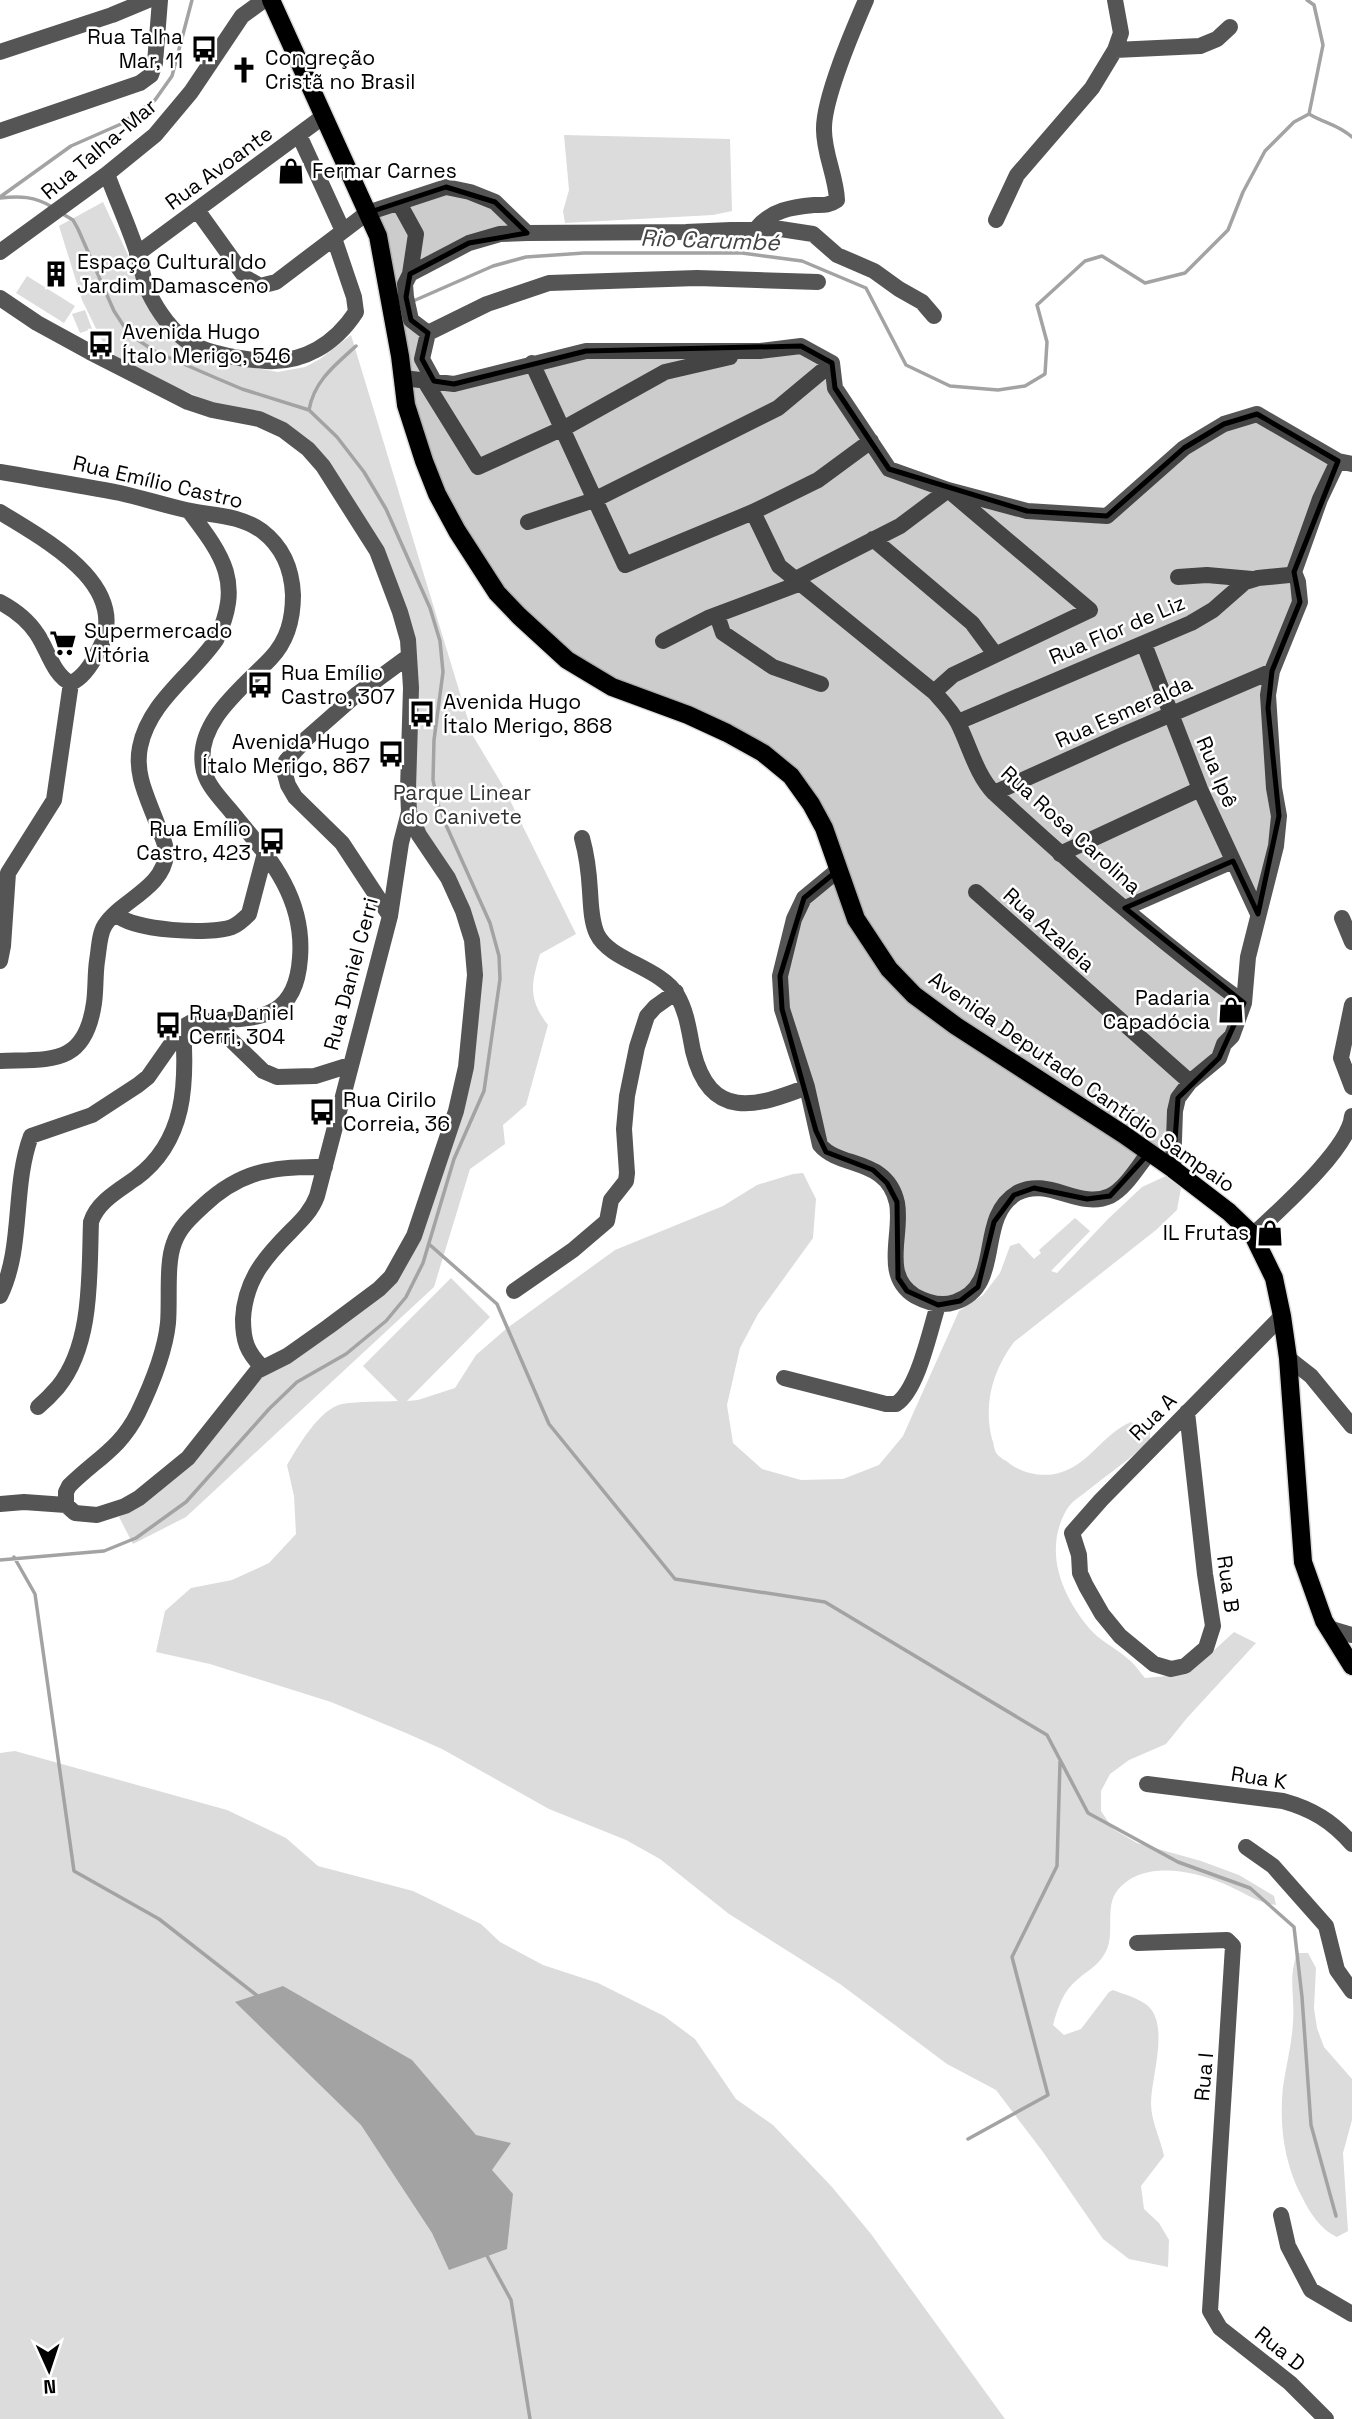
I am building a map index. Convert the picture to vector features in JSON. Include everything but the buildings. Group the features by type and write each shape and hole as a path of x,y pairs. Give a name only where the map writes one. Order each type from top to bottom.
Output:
{"main road":[{"name":"Avenida Deputado Cantídio Sampaio","path":"271,0 378,236 406,405 437,494 457,531 498,593 567,660 611,687 688,715 763,753 791,776 824,828 856,919 889,969 914,995 956,1026 1173,1169 1229,1212 1253,1235 1274,1278 1282,1316 1288,1358 1303,1563 1328,1628 1348,1642 1352,1666"}],"street":[{"path":"0,52 112,15 148,0"},
{"path":"0,131 140,83 151,75 155,63 160,0"},
{"name":"Rua Talha-Mar","path":"0,252 107,174 155,135 176,112 242,16 264,0"},
{"path":"756,229 764,219 783,209 827,206 836,200 836,186 824,129 834,86 866,0"},
{"path":"996,220 1017,175 1092,89 1115,50 1121,33 1115,0"},
{"path":"1115,50 1200,46 1217,39 1230,27"},
{"name":"Rua Avoante","path":"138,254 299,135 323,112"},
{"path":"107,174 138,254 148,292 168,323 190,344 210,351 260,360 295,359 325,345 356,312 338,234 299,135"},
{"path":"197,210 246,278 260,286 276,282 367,213 446,187 470,192 495,202 527,233"},
{"path":"399,203 416,234 410,274 405,284 411,320 428,333"},
{"path":"410,274 469,243 499,234 774,228 813,234 837,255 874,271 922,302 934,316"},
{"path":"428,333 488,304 549,283 697,278 818,282"},
{"path":"0,298 37,323 172,394 212,410 259,419 293,436 323,466 377,551 396,596 408,640 410,811 419,835 448,878 469,928 473,948 474,998 466,1067 456,1111 414,1236 391,1277 367,1299 297,1349 276,1363 262,1367 188,1458 145,1495 125,1506 97,1515 75,1513 66,1505 24,1502 0,1504"},
{"path":"428,333 422,359 429,381 478,467 561,429 665,372 760,351 801,346 832,363"},
{"path":"403,378 454,384 586,351 760,351"},
{"path":"532,363 625,565 753,512 818,480 870,441"},
{"path":"832,363 835,388 889,469 948,490 1027,510 1107,516 1184,449 1224,424 1257,414 1345,462 1320,499 1291,573"},
{"path":"528,522 594,500 778,408 832,363"},
{"name":"Rua Emílio Castro","path":"0,472 119,493 188,511 228,516 248,523 273,541 283,554 289,569 293,597 292,614 285,639 273,656 214,720 202,749 206,779 265,853 296,906 302,938 297,980 289,998 274,1012 265,1016 203,1021"},
{"path":"663,641 798,581 900,526 948,490"},
{"path":"934,692 953,675 1090,610 948,490"},
{"path":"0,1061 50,1059 74,1050 82,1041 89,1027 94,1002 103,927 157,878 166,858 164,842 140,776 140,748 146,729 160,705 216,640 227,611 229,580 226,568 202,528 188,511"},
{"path":"0,512 49,542 77,564 99,594 104,612 102,643 86,669 71,683 54,800 8,873 0,961"},
{"name":"Rua Rosa Carolina","path":"753,512 779,566 934,692 958,722 982,777 994,793 1060,854 1180,957 1244,1003"},
{"path":"873,539 972,622 995,654"},
{"path":"1178,578 1252,579 1291,573"},
{"path":"1173,1169 1175,1111 1182,1091 1219,1058 1224,1044 1232,1036 1244,1003 1248,957 1276,846 1279,816 1274,788 1268,708 1272,671 1300,602 1298,582 1291,573"},
{"path":"1222,577 1224,600"},
{"name":"Rua Flor de Liz","path":"958,722 1144,644 1201,617 1252,579"},
{"path":"0,602 18,613 36,632 59,673 71,683"},
{"path":"717,615 723,633 773,667 821,684"},
{"name":"Rua Ipê","path":"1144,644 1200,789 1258,914"},
{"path":"390,916 342,843 295,797 285,774 286,761 306,739 356,695 409,656"},
{"name":"Rua Esmeralda","path":"994,793 1170,713 1272,671"},
{"path":"1060,854 1200,789"},
{"name":"Rua Daniel Cerri","path":"203,1021 229,1038 263,1071 277,1077 314,1076 350,1065 390,916 401,843 410,811"},
{"path":"582,838 591,910 598,936 612,949 676,992 685,1012 700,1071 712,1090 730,1101 759,1104 807,1087"},
{"path":"116,914 122,921 140,927 230,928 249,914 265,853"},
{"path":"1125,908 1233,862"},
{"path":"838,870 804,898 794,919 780,976 782,1009 807,1087 820,1145 826,1152 873,1170 887,1183 897,1202 895,1267 898,1278 907,1291 938,1305 960,1301 978,1287 984,1276 994,1222 1014,1195 1034,1188 1087,1199 1110,1196 1118,1191 1149,1153"},
{"name":"Rua Azaleia","path":"976,892 1190,1083"},
{"path":"1342,918 1352,942"},
{"path":"514,1291 573,1250 607,1222 611,1200 625,1181 627,1173 624,1129 626,1096 637,1046 647,1016 676,992"},
{"path":"1352,1005 1341,1058 1352,1087"},
{"path":"0,1296 9,1273 21,1172 31,1136 92,1115 138,1085 148,1077 183,1027 203,1021"},
{"path":"38,1407 64,1378 81,1334 88,1300 91,1222 95,1210 150,1164 176,1124 185,1086 183,1027"},
{"path":"262,1367 245,1346 243,1320 246,1295 259,1267 314,1206 350,1065"},
{"path":"1253,1235 1332,1154 1348,1132 1352,1116"},
{"path":"66,1505 69,1486 122,1440 142,1402 161,1354 167,1326 172,1253 181,1229 212,1197 244,1177 279,1167 325,1167"},
{"path":"783,1378 886,1404 896,1404 906,1395 915,1377 938,1305"},
{"name":"Rua A","path":"1079,1555 1072,1533 1078,1524 1282,1316"},
{"path":"1288,1358 1318,1383 1352,1426"},
{"name":"Rua B","path":"1079,1555 1080,1573 1101,1614 1120,1636 1154,1664 1171,1669 1185,1666 1206,1648 1213,1626 1187,1412"},
{"name":"Rua K","path":"1147,1784 1294,1804 1321,1815 1352,1844"},
{"path":"1245,1847 1273,1866 1329,1931 1337,1970 1352,1991"},
{"name":"Rua I","path":"1138,1943 1227,1940 1235,1951 1210,2311"},
{"path":"1281,2215 1288,2246 1311,2290 1352,2314"},
{"name":"Rua D","path":"1210,2311 1220,2328 1290,2383 1326,2419"}],"highlighted area":[{"path":"446,187 495,202 527,233 469,243 410,274 406,297 411,320 428,333 422,359 434,381 454,384 586,351 801,346 832,363 835,388 889,469 1027,511 1107,516 1184,448 1224,424 1257,414 1338,461 1294,572 1300,602 1272,671 1268,708 1279,816 1258,914 1233,861 1125,908 1244,1003 1219,1058 1178,1098 1173,1169 1149,1153 1110,1196 1087,1199 1034,1188 1014,1195 994,1222 978,1287 960,1301 938,1305 907,1291 898,1278 897,1202 887,1183 873,1170 826,1152 816,1131 782,1009 780,976 804,898 838,870 824,828 791,776 763,753 588,673 497,593 457,531 414,433 378,236 367,213"}],"green space":[{"path":"564,135 730,139 732,211 713,215 565,223 563,211 569,190"},
{"name":"Parque Linear do Canivete","path":"103,202 159,321 245,366 278,372 305,367 351,335 473,736 503,786 576,934 540,954 533,991 537,1007 548,1025 526,1105 503,1125 505,1144 470,1169 434,1287 186,1517 133,1544 119,1517 154,1493 191,1462 266,1373 394,1283 462,1103 478,947 413,808 415,669 382,559 285,428 210,402 162,381 107,351 82,300 59,226"},
{"path":"27,276 75,306 64,323 16,293"},
{"path":"85,310 92,329 80,333 72,314"},
{"path":"803,1173 816,1199 813,1238 758,1314 740,1348 727,1405 733,1443 762,1469 801,1480 843,1479 879,1465 903,1436 959,1311 983,1295 1000,1273 1010,1246 1019,1243 1034,1259 1041,1253 1039,1250 1075,1218 1090,1231 1051,1271 1057,1273 1142,1187 1168,1175 1181,1188 1177,1210 1156,1230 1014,1342 1000,1364 989,1400 995,1451 1028,1473 1049,1475 1072,1468 1113,1433 1131,1422 1150,1431 1150,1440 1076,1499 1069,1506 1060,1524 1056,1556 1063,1586 1070,1601 1093,1633 1130,1660 1145,1678 1188,1674 1234,1632 1256,1643 1166,1744 1129,1760 1110,1774 1101,1791 1101,1811 1113,1829 1137,1843 1239,1875 1274,1896 1276,1905 1262,1902 1196,1874 1153,1871 1127,1881 1113,1898 1110,1938 1105,1953 1068,1989 1053,2025 1064,2035 1081,2029 1113,1990 1144,2003 1152,2011 1159,2035 1151,2110 1164,2156 1141,2186 1144,2209 1159,2223 1169,2240 1168,2267 1129,2259 1103,2239 996,2090 947,2064 840,1984 729,1914 660,1859 626,1840 549,1809 442,1749 331,1702 210,1664 156,1652 165,1611 191,1588 232,1580 269,1563 296,1534 294,1496 287,1465 317,1421 333,1407 349,1403 398,1401 363,1366 451,1278 490,1317 407,1401 455,1388 476,1355 506,1329 615,1250 723,1206 757,1185"},
{"path":"15,1751 227,1810 286,1838 318,1866 413,1891 481,1924 500,1942 543,1965 598,1983 664,2016 695,2039 736,2099 773,2125 832,2187 871,2234 1005,2419 0,2419 0,1753"},
{"path":"1297,1953 1308,1953 1316,1968 1314,2008 1324,2047 1352,2079 1352,2120 1343,2153 1348,2231 1337,2237 1321,2225 1305,2203 1291,2171 1284,2144 1282,2101 1292,2030 1292,1980"}],"shaded area":[{"path":"283,1986 412,2060 476,2135 511,2143 492,2170 513,2194 507,2249 449,2270 432,2233 361,2125 235,2002"}],"waterway":[{"path":"0,197 71,146 121,124 155,100 172,76 192,0"},
{"path":"1307,0 1314,5 1323,45 1309,114"},
{"name":"Rio Carumbé","path":"411,302 493,266 526,257 584,253 742,253 802,261 866,288 906,365 950,386 998,390 1025,386 1045,374 1047,342 1037,305 1085,261 1102,256 1145,283 1185,273 1228,230 1243,192 1265,151 1294,122 1309,114 1352,137"},
{"path":"0,198 27,198 52,207"},
{"path":"0,1560 104,1551 136,1538 186,1502 269,1409 297,1382 346,1354 386,1321 406,1297 423,1263 454,1159 484,1091 500,979 499,956 490,923 446,825 433,780 434,740 443,672 440,641 430,608 386,509 364,472 337,437 309,410 242,389 156,352 129,334 114,311 73,220 61,213"},
{"name":"Rio Carumbé","path":"309,410 321,382 356,346"},
{"path":"430,1245 497,1304 549,1424 675,1579 825,1602 1047,1735 1088,1813 1178,1862 1250,1888 1294,1927 1311,2125 1336,2216"},
{"path":"14,1557 35,1594 74,1871 159,1919 259,1997"},
{"path":"968,2139 1048,2095 1012,1957 1057,1866 1060,1762"},
{"path":"486,2254 511,2300 530,2419"}],"place":[{"name":"Rua Talha Mar, 11","path":"204,49"},
{"name":"Congreção Cristã no Brasil","path":"244,70"},
{"name":"Fermar Carnes","path":"291,171"},
{"name":"Espaço Cultural do Jardim Damasceno","path":"56,274"},
{"name":"Avenida Hugo Ítalo Merigo, 546","path":"101,344"},
{"name":"Supermercado Vitória","path":"63,643"},
{"name":"Rua Emílio Castro, 307","path":"260,685"},
{"name":"Avenida Hugo Ítalo Merigo, 868","path":"422,714"},
{"name":"Avenida Hugo Ítalo Merigo, 867","path":"391,754"},
{"name":"Rua Emílio Castro, 423","path":"272,841"},
{"name":"Padaria Capadócia","path":"1231,1010"},
{"name":"Rua Daniel Cerri, 304","path":"168,1025"},
{"name":"Rua Cirilo Correia, 36","path":"322,1112"},
{"name":"IL Frutas","path":"1270,1233"}]}
